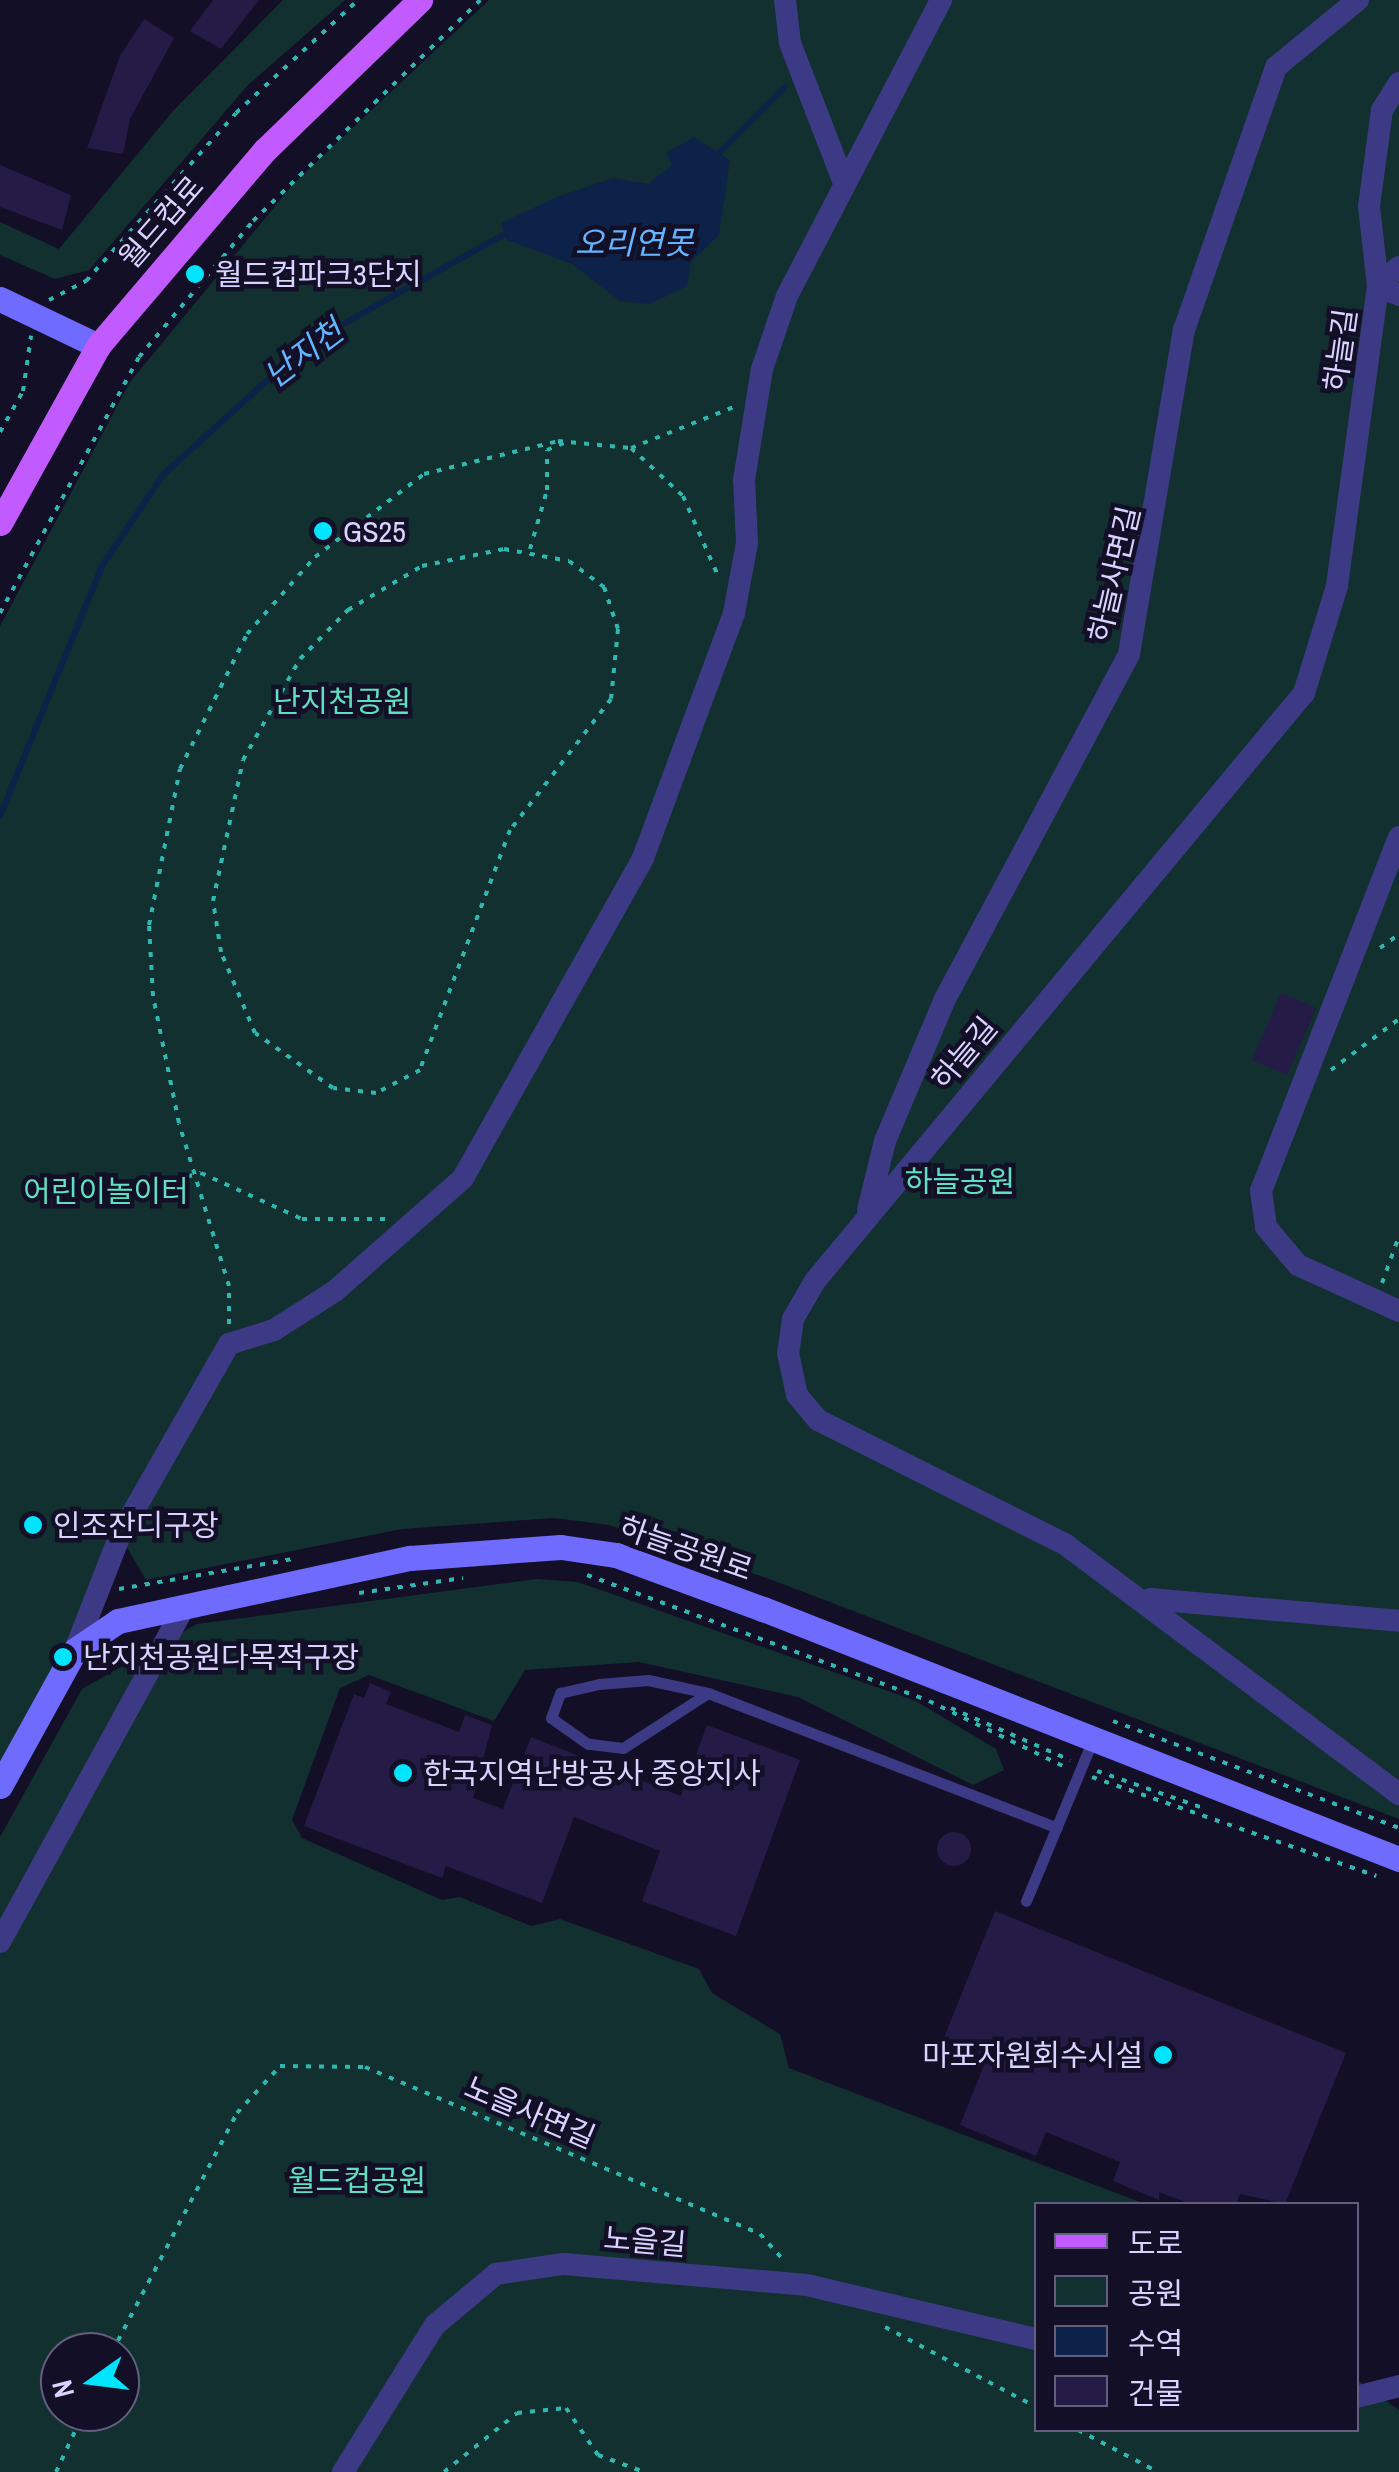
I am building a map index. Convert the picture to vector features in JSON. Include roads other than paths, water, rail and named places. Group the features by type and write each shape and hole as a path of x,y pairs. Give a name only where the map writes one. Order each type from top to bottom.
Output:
{"main road":[{"name":"월드컵로","path":"0,523 98,346 265,150 420,0"}],"street":[{"path":"785,0 790,43 842,180"},
{"path":"75,1650 120,1535 229,1344 274,1330 334,1291 462,1178 643,858 734,613 757,397 787,296 842,180 906,82 941,0"},
{"name":"하늘사면길","path":"866,1218 884,1140 944,999 1129,654 1184,330 1276,67 1358,0"},
{"name":"하늘길","path":"1399,83 1382,110 1370,206 1389,291 1337,586 1304,693 866,1218 793,1319 788,1353 798,1394 818,1420 1066,1545 1150,1599 1399,1794"},
{"path":"1389,291 1399,268"},
{"path":"0,300 98,346"},
{"path":"1399,838 1261,1191 1266,1228 1298,1265 1399,1311"},
{"name":"하늘공원로","path":"0,1786 75,1650 118,1620 410,1558 561,1548 616,1555 1093,1740 1396,1867"},
{"path":"1150,1599 1399,1621"},
{"path":"0,1942 184,1606"},
{"name":"노을길","path":"343,2472 436,2324 496,2274 563,2264 807,2286 1034,2339"},
{"path":"1359,2395 1399,2386"}],"lane":[{"path":"708,1693 623,1748 588,1744 551,1718 560,1694 598,1684 648,1680 708,1693 1057,1828"},
{"path":"1026,1901 1093,1740"}],"water":[{"name":"오리연못","path":"694,137 730,160 719,235 691,262 687,286 650,304 620,301 572,264 507,240 501,223 557,197 613,178 648,184 672,165 666,153"}],"waterway":[{"name":"난지천","path":"719,153 785,87"},
{"name":"난지천","path":"0,816 102,566 163,475 307,344 508,232"}],"place":[{"name":"월드컵파크3단지","path":"195,274"},
{"name":"GS25","path":"323,531"},
{"name":"인조잔디구장","path":"33,1525"},
{"name":"난지천공원다목적구장","path":"63,1657"},
{"name":"한국지역난방공사 중앙지사","path":"403,1773"},
{"name":"마포자원회수시설","path":"1163,2055"}],"park label":[{"name":"난지천공원","path":"342,701"},
{"name":"하늘공원","path":"960,1181"},
{"name":"어린이놀이터","path":"106,1191"},
{"name":"월드컵공원","path":"357,2180"}]}
